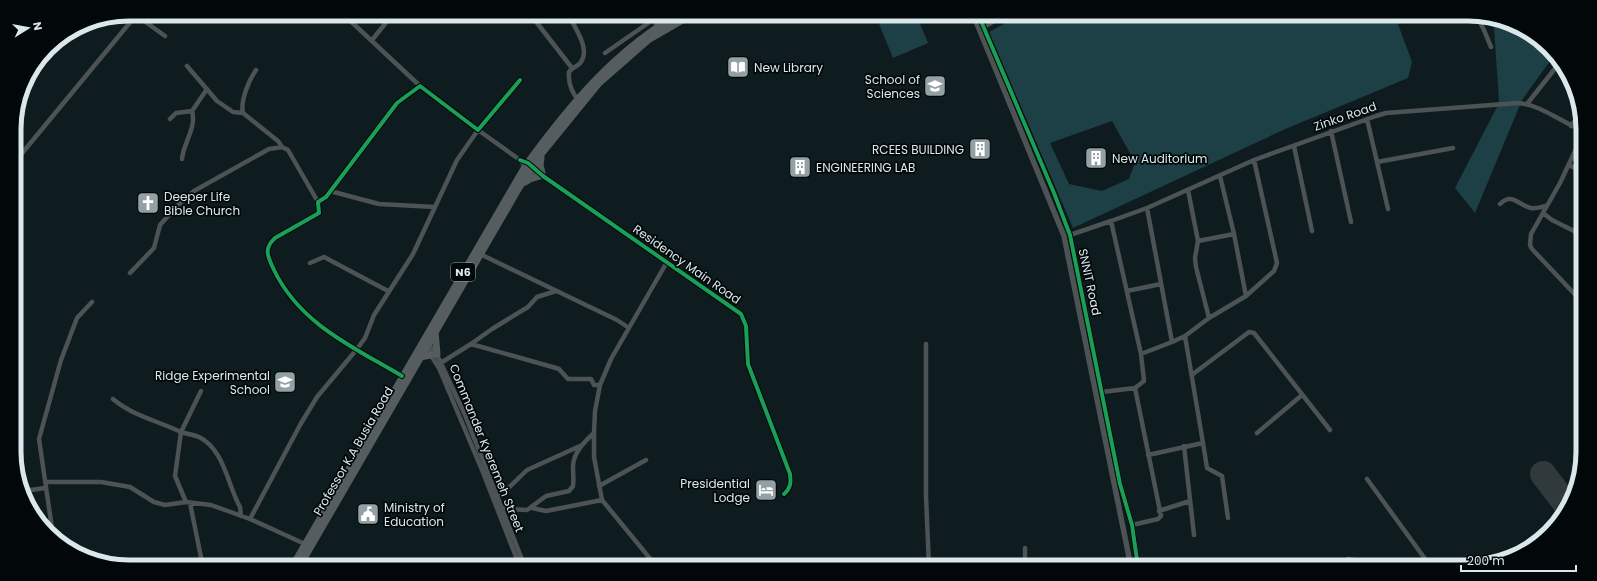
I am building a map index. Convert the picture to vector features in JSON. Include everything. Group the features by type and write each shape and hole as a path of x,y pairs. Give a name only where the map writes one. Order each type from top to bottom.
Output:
{"main road":[{"name":"Professor K.A Busia Road","path":"296,560 379,421 420,357 425,344 529,167 579,102 611,64 657,27 667,21"},
{"name":"Professor K.A Busia Road","path":"585,95 634,51 660,32 680,21"},
{"name":"Professor K.A Busia Road","path":"303,560 402,376 435,330 520,186 529,167 579,102"},
{"path":"520,186 530,179 542,175 540,165 542,152"},
{"path":"420,357 434,355 435,330"}],"street":[{"path":"21,155 132,21"},
{"path":"145,21 165,36"},
{"name":"Residency Main Road","path":"351,21 420,86 478,130 736,310 744,319 748,364 790,474 791,482 788,491 784,494"},
{"path":"372,40 387,21"},
{"path":"536,21 572,68"},
{"path":"572,21 580,38 583,52 581,62 569,72 569,83 579,102"},
{"path":"605,53 651,21"},
{"path":"655,21 657,27"},
{"name":"SNNIT Road","path":"975,21 1054,192 1070,235 1102,392 1130,560"},
{"name":"SNNIT Road","path":"981,21 1003,80"},
{"path":"984,27 994,21"},
{"path":"1481,22 1484,33 1491,47"},
{"path":"187,66 217,101 233,112 243,113 278,141 282,147 288,150 318,202 319,213 275,238 267,249 267,256 282,286 311,320 326,331 402,376"},
{"path":"1527,104 1556,67"},
{"path":"243,113 241,106 243,99 250,78 256,70"},
{"path":"250,519 300,425 317,398 365,338 374,315 388,291 414,254 457,160 478,130 520,80"},
{"path":"318,202 330,191 397,103 420,86"},
{"name":"SNNIT Road","path":"1006,87 1064,236 1116,477"},
{"path":"170,119 176,113 192,111 207,89"},
{"name":"Zinko Road","path":"1070,235 1147,208 1254,160 1331,131 1386,113 1507,103 1527,104 1557,117 1576,128"},
{"path":"182,160 194,116 192,111"},
{"path":"1367,119 1388,209"},
{"path":"1571,126 1575,120"},
{"path":"1331,131 1350,222"},
{"path":"1294,146 1312,231"},
{"path":"130,273 154,248 160,225 178,205 194,191 269,150 282,147"},
{"path":"1377,162 1453,148"},
{"path":"1576,149 1531,234 1530,244 1576,295"},
{"path":"1141,354 1185,336 1209,318 1246,296 1274,271 1277,263 1254,160"},
{"path":"1569,165 1576,169"},
{"path":"1220,176 1234,234 1246,296"},
{"path":"1188,190 1198,241 1195,258 1196,267 1209,318"},
{"path":"330,191 379,204 435,207"},
{"path":"1500,204 1508,198 1530,207 1546,206"},
{"path":"1147,208 1172,342"},
{"path":"1542,213 1552,220 1576,232"},
{"path":"1102,392 1136,388 1144,381 1141,354 1111,221"},
{"path":"1198,241 1234,234"},
{"path":"480,254 617,320 629,328"},
{"path":"310,263 324,257 388,291"},
{"path":"650,560 602,500 594,457 595,411 600,385 612,359 667,262"},
{"path":"1127,291 1161,284"},
{"path":"439,364 528,307 537,297 556,291"},
{"path":"52,527 39,439 61,360 76,318 92,302"},
{"path":"1193,374 1224,350 1252,332 1330,430"},
{"path":"1185,336 1193,374 1208,468 1222,476 1228,518"},
{"name":"Commander Kyeremeh Street","path":"425,344 439,364 498,498 522,560"},
{"path":"471,344 556,368 568,379 591,379 594,386 600,385"},
{"path":"926,344 926,496 929,560"},
{"name":"Commander Kyeremeh Street","path":"439,364 517,560"},
{"path":"1132,525 1158,519 1161,516 1136,388"},
{"path":"201,391 181,432 174,476 188,502 201,560"},
{"path":"1257,433 1302,395"},
{"path":"113,399 120,405 148,420 200,438 207,443 217,455 240,507 241,516"},
{"path":"498,498 527,470 580,446 594,433"},
{"path":"1148,455 1203,443"},
{"path":"500,504 508,509 527,510 532,508 546,496 569,491 573,486 573,466 580,446"},
{"path":"1184,446 1194,535"},
{"path":"599,486 646,460"},
{"path":"1367,479 1426,560"},
{"path":"45,482 108,483 130,487 154,502 165,505 188,502 211,505 250,519 305,544"},
{"name":"SNNIT Road","path":"1117,485 1132,525 1137,560"},
{"path":"28,490 45,488"},
{"path":"532,508 546,511 602,500"},
{"path":"1160,511 1190,501"},
{"path":"1025,548 1025,560"}],"shaded area":[{"path":"878,21 919,21 928,43 893,58"},
{"path":"1009,21 1406,21 1398,24 1412,62 1408,78 1283,130 1073,228 989,32","holes":["1112,121 1135,162 1129,179 1102,191 1069,184 1050,143"]},
{"path":"1498,25 1522,35 1534,43 1551,60 1522,100 1475,213 1455,188 1499,101 1494,28"}],"runway":[{"path":"1543,474 1564,502"}],"cycle path":[{"path":"981,21 1054,193 1070,235 1120,484 1132,525 1137,560"},
{"path":"402,376 347,344 313,320 285,289 274,270 269,257 269,246 275,238 319,213 318,202 326,197 397,103 420,86 478,130 520,80"},
{"path":"520,160 528,163 543,176 741,314 746,326 748,364 790,474 790,485 784,494"}],"place":[{"name":"New Library","path":"738,67"},
{"name":"School of Sciences","path":"935,86"},
{"name":"RCEES BUILDING","path":"980,149"},
{"name":"New Auditorium","path":"1096,158"},
{"name":"ENGINEERING LAB","path":"800,167"},
{"name":"Deeper Life Bible Church","path":"148,203"},
{"name":"Ridge Experimental School","path":"285,382"},
{"name":"Presidential Lodge","path":"766,490"},
{"name":"Ministry of Education","path":"368,514"}]}
